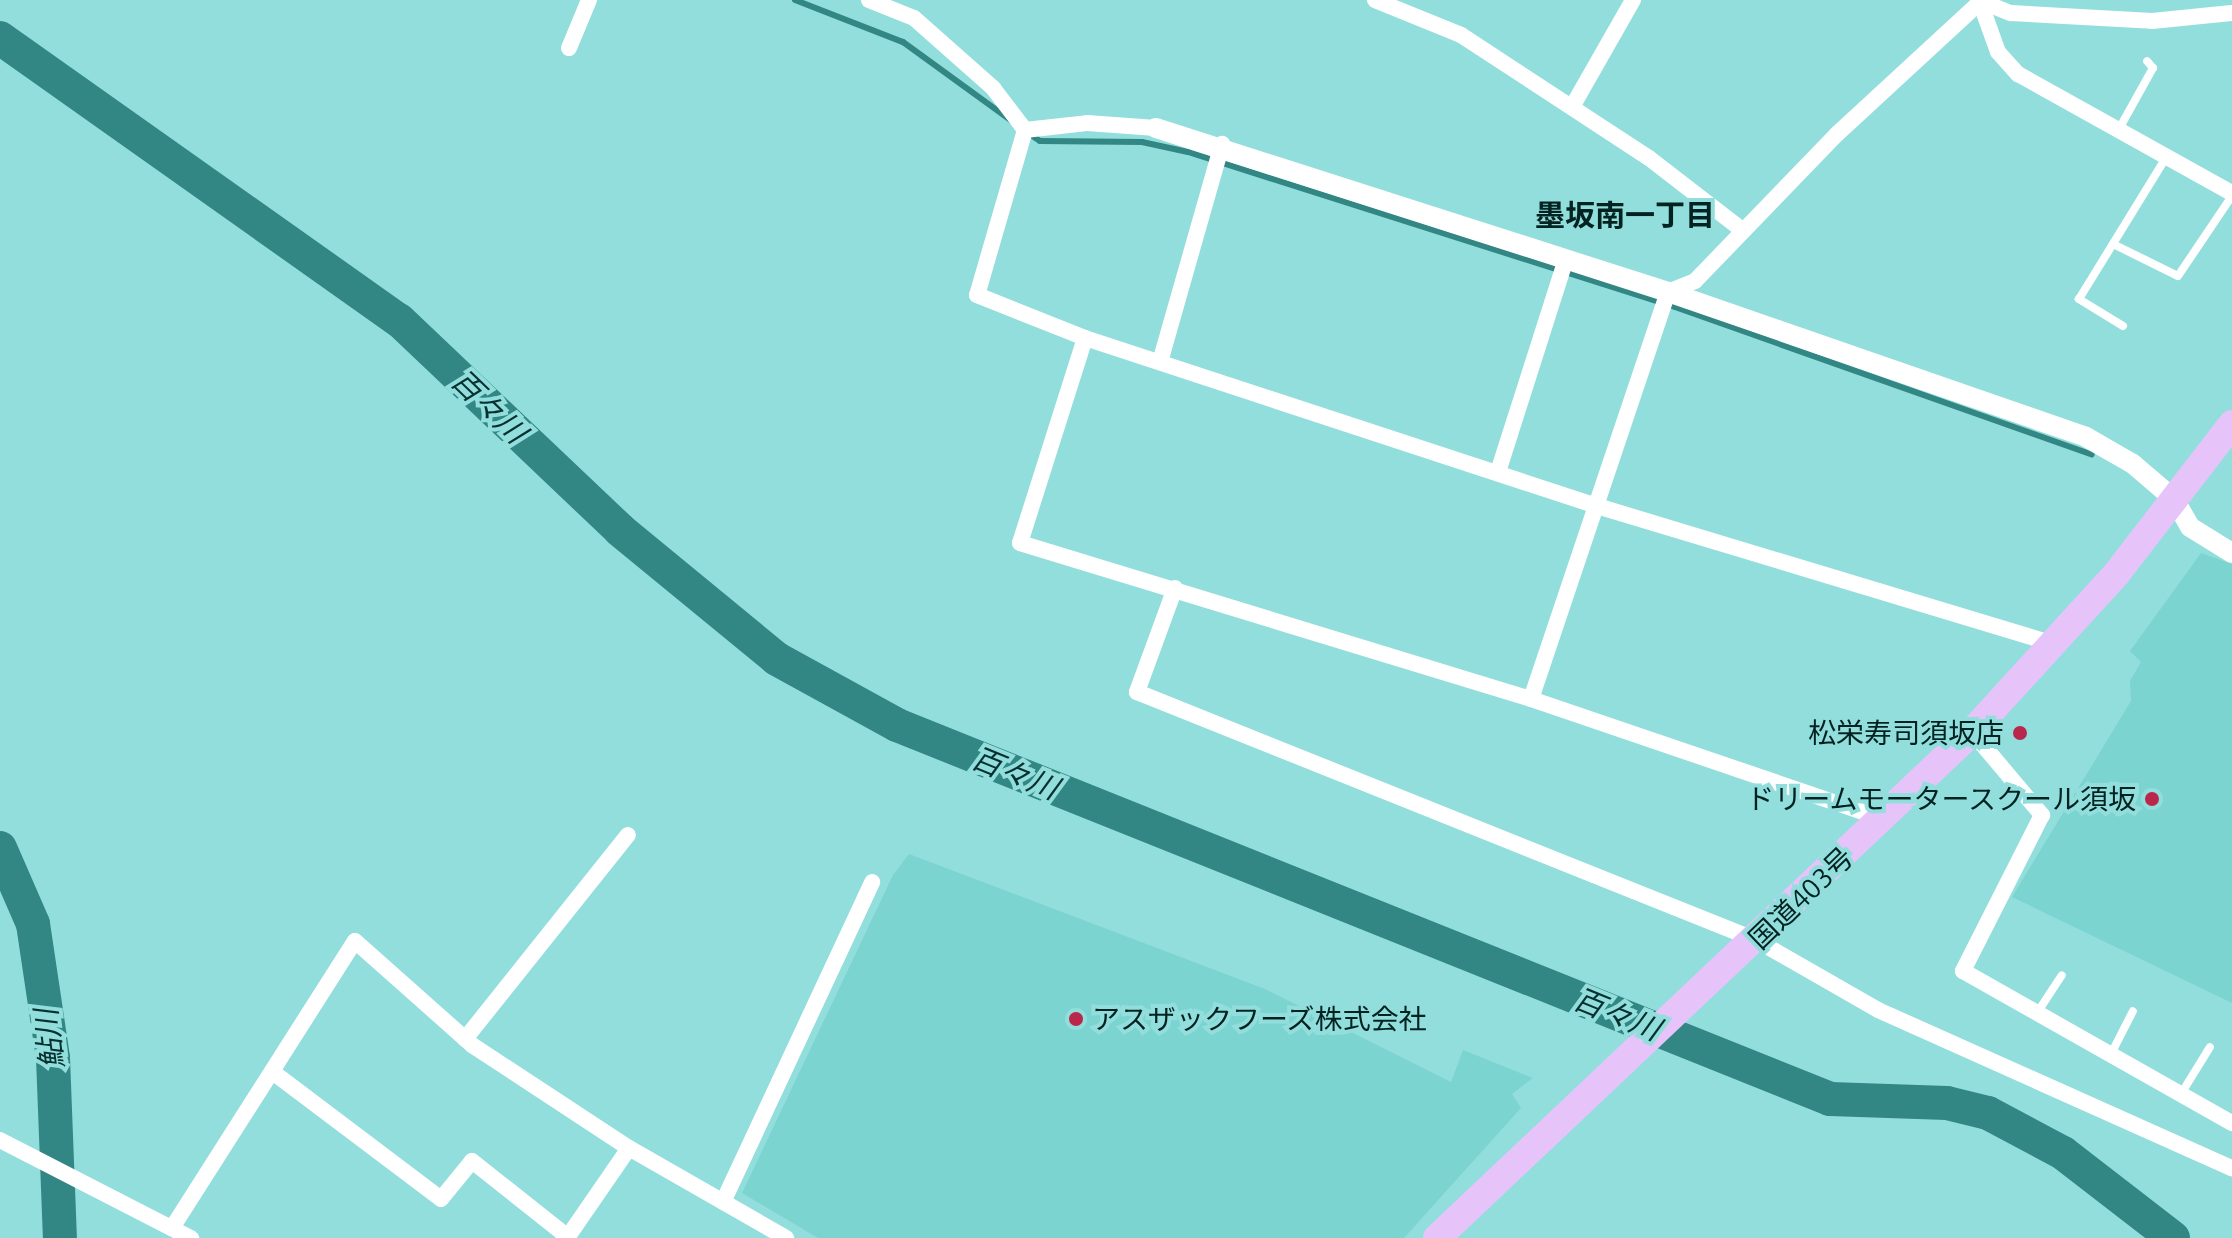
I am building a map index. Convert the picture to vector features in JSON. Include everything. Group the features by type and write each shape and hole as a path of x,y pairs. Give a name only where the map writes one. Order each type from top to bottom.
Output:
{"highway":[{"name":"国道403号","path":"1437,1238 1603,1086 1972,732 2054,644 2232,424"}],"street":[{"path":"569,48 589,0"},
{"path":"869,0 914,18 993,88 1025,130"},
{"path":"1375,0 1461,35 1572,107 1742,230"},
{"path":"1572,107 1631,1"},
{"path":"1979,1 2011,13 2152,21 2232,13"},
{"path":"1979,1 1998,52 2018,74 2167,155 2232,195"},
{"path":"1531,699 1668,292 1695,281 1742,230 1979,1"},
{"path":"1025,130 1087,123 1156,128 1222,144 1565,262 1668,292 2086,437 2174,499 2190,527 2232,553"},
{"path":"1025,130 977,295 1085,338 1597,506 2054,644"},
{"path":"1160,362 1222,144"},
{"path":"1498,472 1565,262"},
{"path":"1085,338 1020,543 1531,699 1884,819"},
{"path":"1175,588 1137,692 1752,944 1878,1010 2232,1168"},
{"path":"1972,732 2042,815 1963,971 2232,1123"},
{"path":"465,1039 628,835"},
{"path":"723,1202 872,882"},
{"path":"172,1228 274,1073 355,941 465,1039 629,1148 786,1238"},
{"path":"274,1073 441,1199 472,1161 567,1237 629,1148"},
{"path":"0,1140 123,1199 191,1238"}],"lane":[{"path":"2119,129 2153,68 2147,61"},
{"path":"2123,326 2079,299 2167,155"},
{"path":"2113,244 2178,276 2232,195"},
{"path":"2037,1013 2062,975"},
{"path":"2111,1054 2133,1011"},
{"path":"2181,1094 2210,1047"}],"shaded area":[{"name":"ドリームモータースクール須坂","path":"2201,553 2232,564 2232,1003 2012,897 2131,701 2130,681 2141,662 2130,651"},
{"name":"アスザックフーズ株式会社","path":"909,854 1265,989 1451,1082 1463,1050 1533,1078 1512,1094 1521,1108 1404,1238 818,1238 742,1193 893,875"}],"waterway":[{"path":"795,0 903,42 1013,122"},
{"name":"百々川","path":"0,38 399,320 620,530 777,659 897,725 1830,1099 1947,1103 1988,1113 2063,1153 2173,1238"},
{"path":"1028,133 1040,141 1142,142 1188,152 1675,307 2092,455"},
{"name":"鮎川","path":"0,848 33,924 53,1058 60,1238"}],"place":[{"name":"松栄寿司須坂店","path":"2020,733"},
{"name":"ドリームモータースクール須坂","path":"2152,799"},
{"name":"アスザックフーズ株式会社","path":"1076,1019"}],"district":[{"name":"墨坂南一丁目","path":"1625,215"}]}
